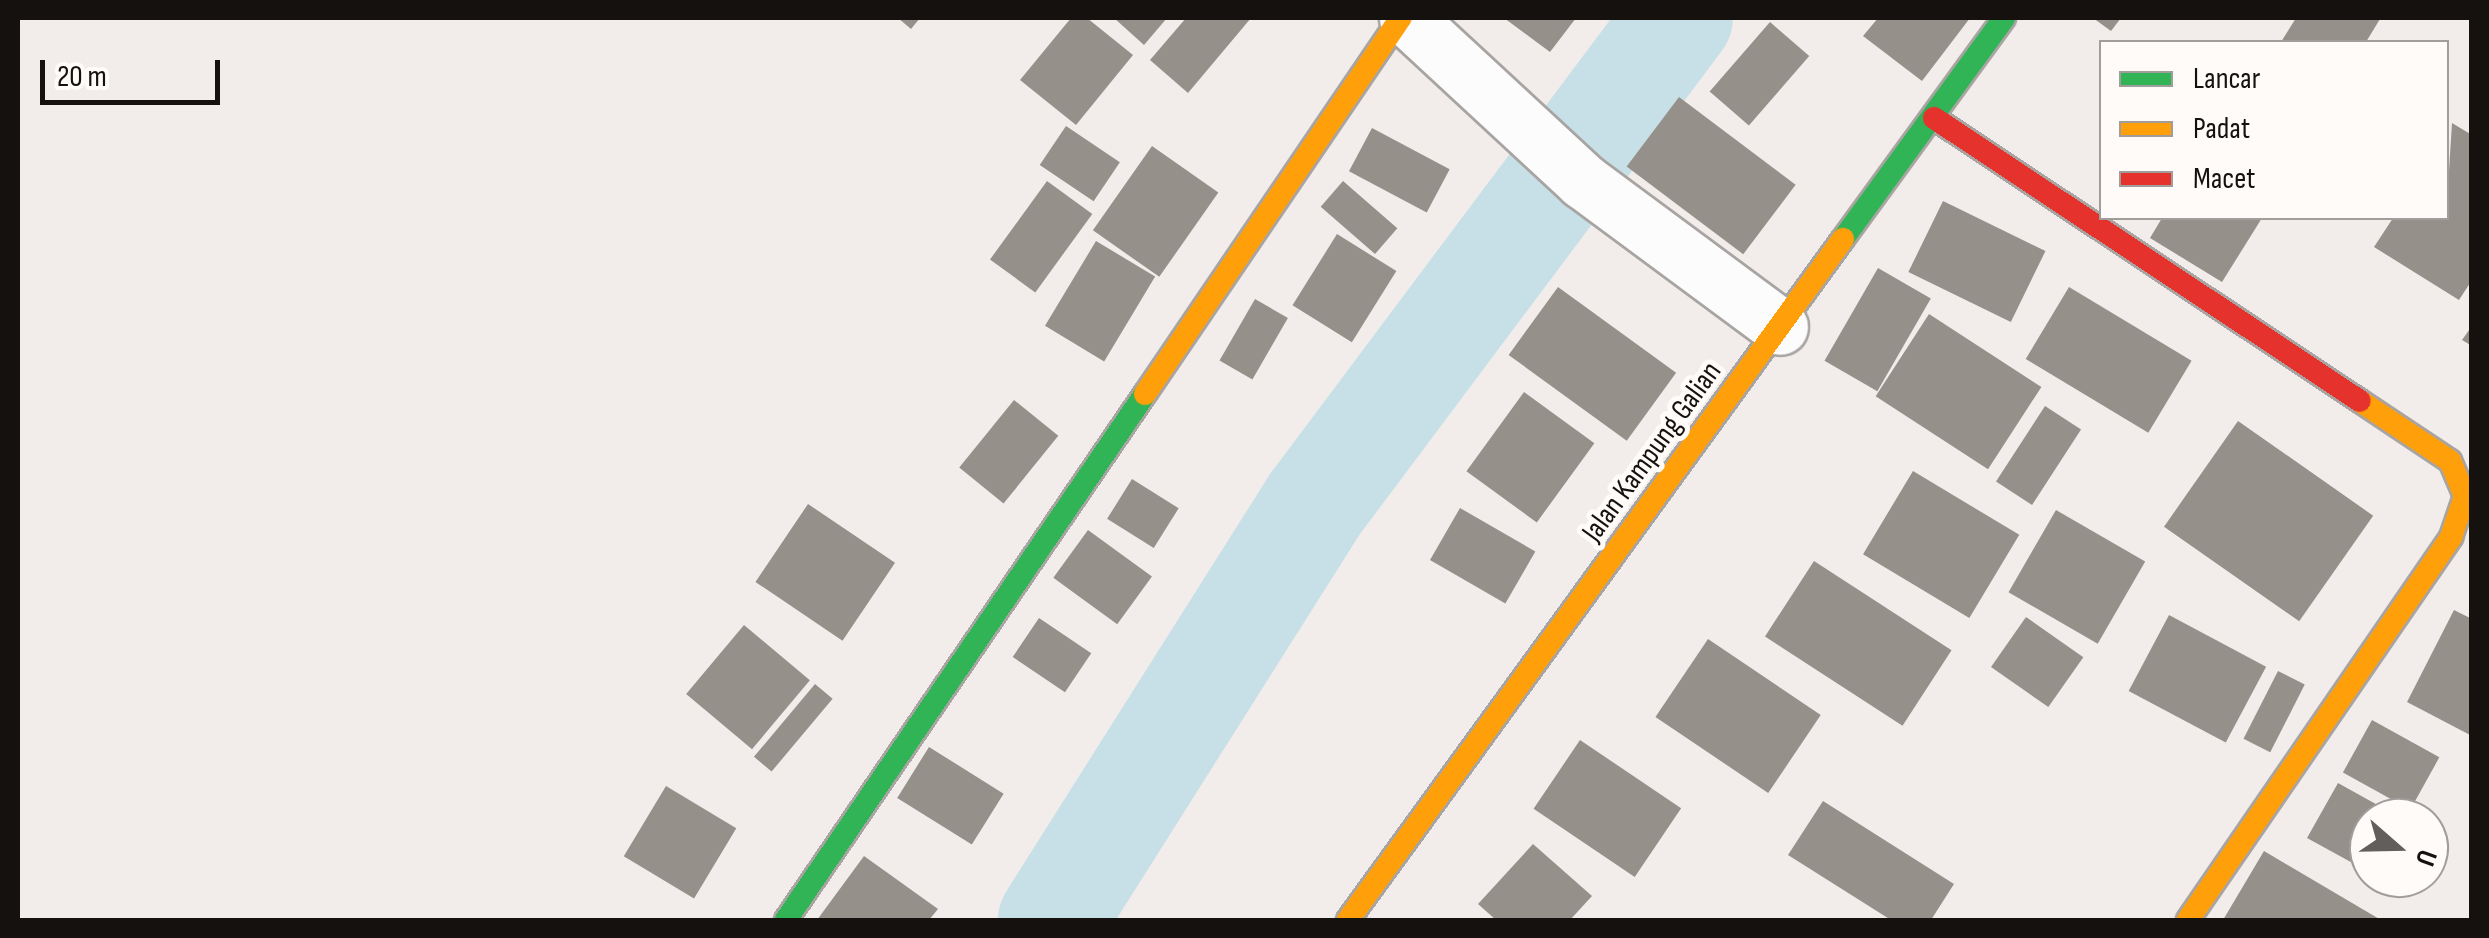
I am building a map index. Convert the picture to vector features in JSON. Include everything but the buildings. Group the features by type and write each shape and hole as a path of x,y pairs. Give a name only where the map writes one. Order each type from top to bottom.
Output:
{"street":[{"path":"786,920 1404,18 1583,180 1780,327"},
{"name":"Jalan Kampung Galian","path":"1348,920 2004,18"},
{"path":"1934,118 2450,461 2465,496 2451,537 2188,920"}],"waterway":[{"path":"1052,920 1315,504 1679,18"}],"traffic: fast":[{"path":"1843,239 2004,18"},
{"path":"786,920 1145,394"}],"traffic: slow":[{"path":"1145,394 1401,18"},
{"path":"1348,920 1843,239"},
{"path":"2188,920 2451,537 2465,496 2450,461 2360,401"}],"traffic: jam":[{"path":"1934,118 2360,401"}]}
